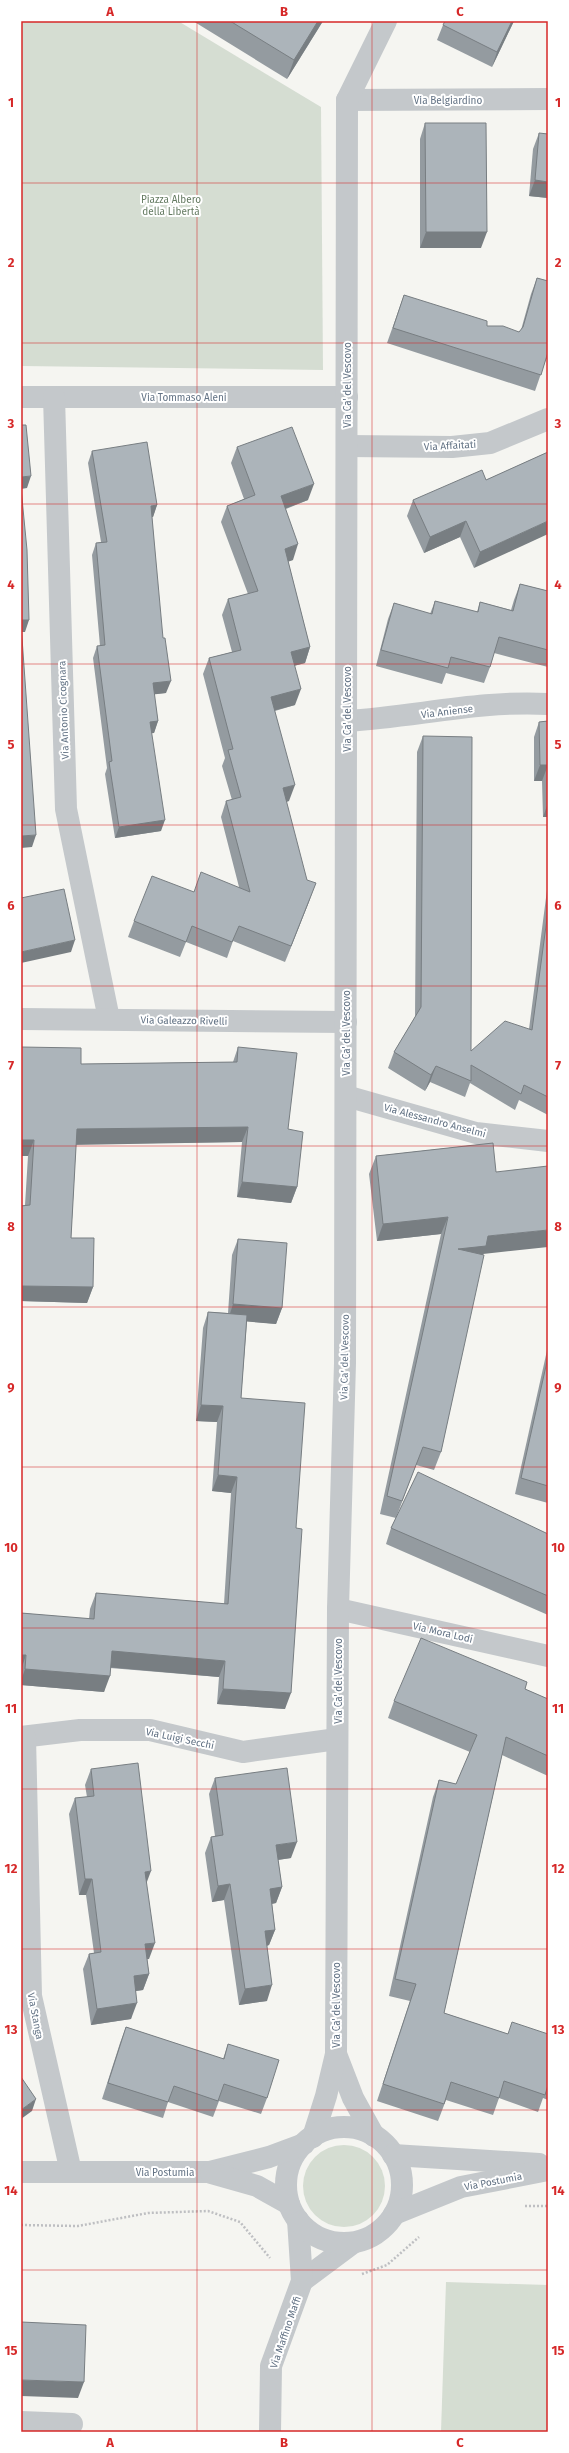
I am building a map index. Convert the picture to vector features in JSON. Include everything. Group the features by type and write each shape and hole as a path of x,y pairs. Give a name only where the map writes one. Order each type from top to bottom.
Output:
{"street":[{"name":"Via Ca' del Vescovo","path":"308,2140 326,2096 336,2054 338,1609 345,1363 347,100 386,21"},
{"name":"Via Belgiardino","path":"347,100 548,99"},
{"name":"Via Tommaso Aleni","path":"21,397 347,397"},
{"name":"Via Antonio Cicognara","path":"54,397 66,809 109,1019"},
{"name":"Via Affaitati","path":"347,446 452,447 490,443 548,418"},
{"name":"Via Aniense","path":"347,721 390,719 525,702 548,704"},
{"name":"Via Galeazzo Rivelli","path":"21,1019 346,1022"},
{"name":"Via Alessandro Anselmi","path":"346,1096 476,1133 548,1141"},
{"name":"Via Mora Lodi","path":"338,1609 548,1656"},
{"name":"Via Luigi Secchi","path":"23,1737 80,1730 150,1730 243,1752 338,1739"},
{"name":"Via Stanga","path":"23,1737 26,1997 71,2172"},
{"name":"Via Ca' del Vescovo","path":"336,2054 353,2098 374,2136"},
{"name":"Via Postumia","path":"21,2172 210,2172 269,2157 328,2130 344,2128 359,2130 374,2136 385,2144 393,2155 399,2169 402,2184 400,2200 394,2214 379,2230 370,2237 353,2243 337,2243 322,2239 309,2232 293,2212 257,2186 210,2172"},
{"path":"293,2212 286,2188 288,2172 294,2156 308,2140"},
{"name":"Via Postumia","path":"393,2155 548,2164"},
{"name":"Via Postumia","path":"394,2214 461,2187 548,2170"},
{"name":"Via Maffino Maffi","path":"270,2432 271,2366 302,2281 293,2212"},
{"path":"302,2281 353,2243"},
{"path":"21,2422 72,2424"}],"green space":[{"name":"Piazza Albero della Libertà","path":"21,21 178,21 321,107 323,370 21,366"},
{"path":"336,2145 352,2145 367,2152 378,2163 385,2178 385,2194 382,2202 373,2215 360,2224 352,2227 336,2227 321,2220 310,2209 303,2194 303,2178 310,2163 321,2152"},
{"path":"446,2282 548,2285 548,2432 441,2432"}],"building":[{"path":"230,21 318,21 294,60"},
{"path":"445,21 512,21 497,52 443,25"},
{"path":"425,123 486,123 487,232 426,232"},
{"path":"539,133 548,134 548,182 535,180"},
{"path":"537,278 548,281 548,352 541,375 393,328 404,295 487,321 487,326 503,326 519,332 523,327"},
{"path":"21,425 26,425 31,476 21,477"},
{"path":"292,427 314,484 281,496 298,544 285,549 310,647 291,652 301,689 271,697 295,785 283,788 307,880 316,883 291,946 239,926 232,942 192,926 186,942 134,921 152,876 194,892 201,872 250,892 226,801 241,797 228,750 233,749 209,658 241,650 228,599 258,591 227,506 255,495 237,447"},
{"path":"147,442 157,505 151,506 163,638 165,638 171,681 153,683 158,721 150,722 165,820 119,827 109,762 112,761 97,646 105,645 96,543 107,542 92,451"},
{"path":"548,452 548,521 480,552 466,521 430,537 413,500 482,470 486,480"},
{"path":"21,488 27,550 29,620 21,620"},
{"path":"520,584 548,591 548,650 499,637 490,667 451,657 448,668 381,650 394,603 432,614 435,601 478,612 480,602 513,611"},
{"path":"21,624 36,835 21,836"},
{"path":"548,721 548,765 540,765 539,722"},
{"path":"423,736 472,737 471,1051 505,1021 532,1030 548,911 548,1097 524,1085 521,1094 471,1065 471,1081 436,1066 431,1075 394,1052 421,1007"},
{"path":"64,889 75,940 21,952 21,898"},
{"path":"21,1047 81,1048 81,1064 237,1062 238,1047 297,1053 288,1129 303,1132 297,1187 242,1182 248,1127 77,1129 71,1238 94,1238 93,1287 21,1286 21,1206 30,1205 34,1140 21,1140"},
{"path":"493,1143 496,1172 548,1166 548,1230 488,1236 486,1246 458,1249 484,1255 441,1452 423,1447 402,1501 387,1496 448,1217 383,1224 376,1156"},
{"path":"238,1239 287,1243 282,1308 233,1304"},
{"path":"208,1312 247,1315 241,1398 305,1403 296,1528 302,1529 291,1693 223,1689 225,1661 112,1651 110,1676 25,1669 26,1655 21,1655 21,1613 94,1619 96,1593 228,1604 237,1477 218,1475 223,1406 201,1405"},
{"path":"548,1357 548,1486 521,1478"},
{"path":"418,1472 548,1534 548,1596 391,1528"},
{"path":"421,1638 527,1682 525,1689 548,1699 548,1756 506,1737 444,2013 508,2034 512,2022 548,2034 548,2085 545,2095 504,2081 499,2098 451,2082 444,2104 383,2084 416,1984 395,1979 439,1780 456,1784 477,1735 394,1701"},
{"path":"138,1763 151,1871 145,1872 155,1943 145,1944 149,1974 134,1976 137,2003 97,2009 89,1954 101,1952 92,1879 85,1879 75,1798 94,1796 91,1769"},
{"path":"287,1768 297,1842 276,1845 282,1887 270,1889 275,1930 265,1931 272,1985 245,1989 230,1884 218,1886 211,1837 223,1835 215,1778"},
{"path":"126,2027 224,2059 228,2044 279,2060 267,2098 224,2084 218,2101 174,2086 168,2102 108,2083"},
{"path":"21,2077 36,2099 21,2110"},
{"path":"21,2322 86,2325 84,2382 21,2380"}]}
